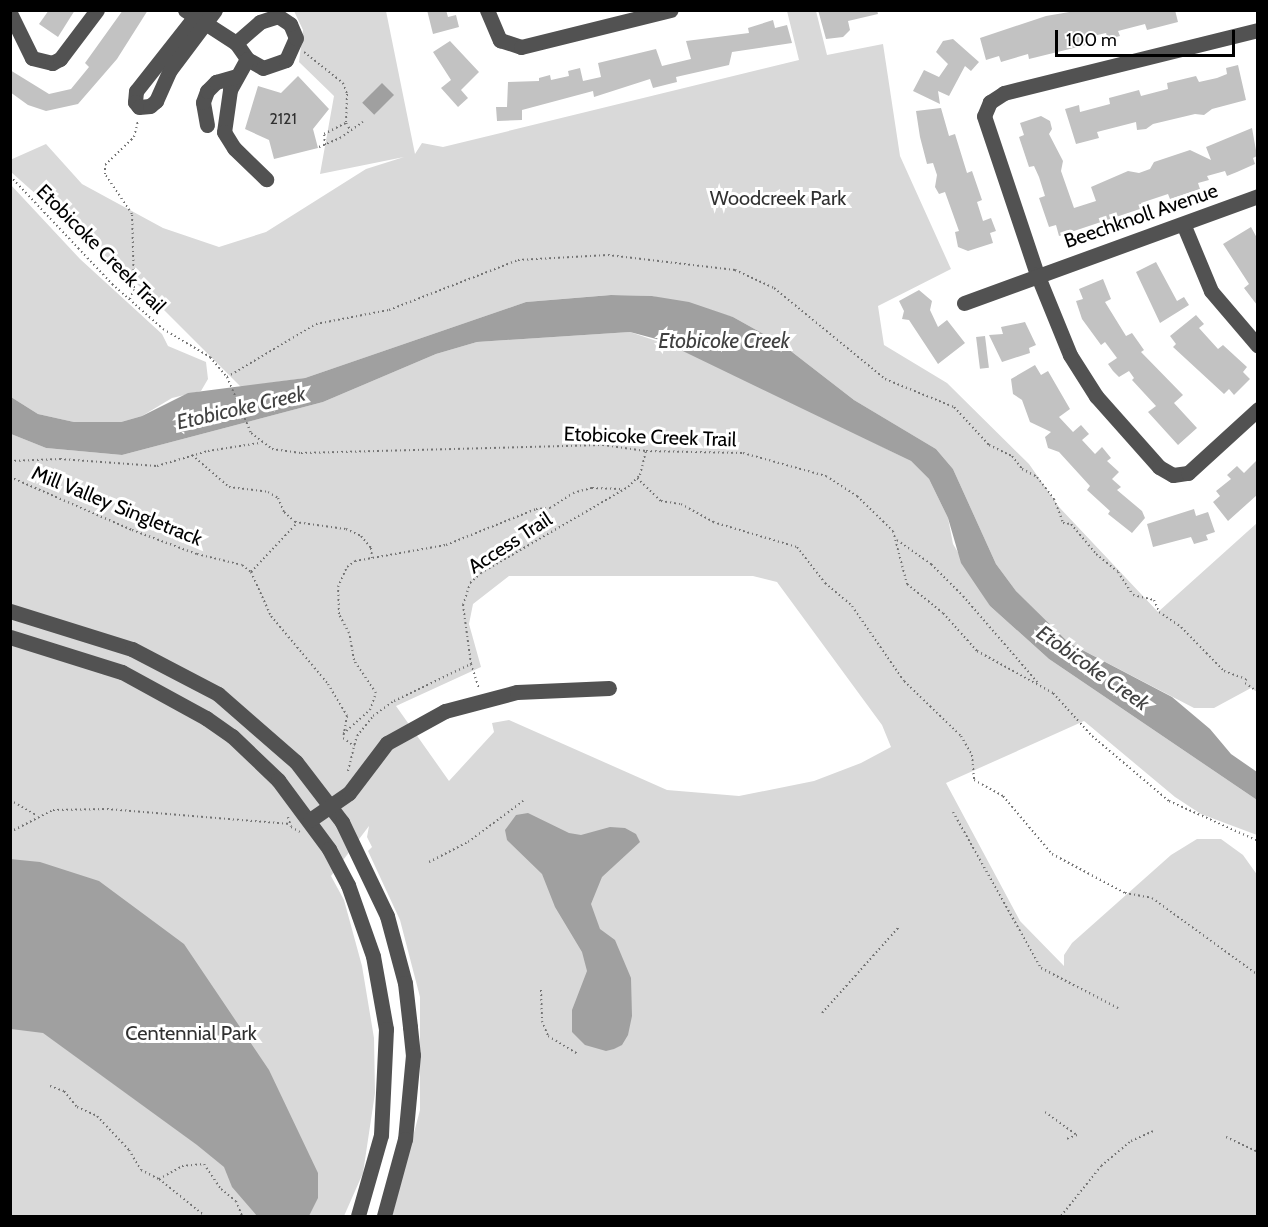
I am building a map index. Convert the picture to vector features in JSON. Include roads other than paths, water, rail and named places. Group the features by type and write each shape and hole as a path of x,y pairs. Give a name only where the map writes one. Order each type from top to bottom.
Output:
{"street":[{"path":"10,13 32,58 52,63 60,59 97,10"},
{"path":"139,107 154,103 196,15 215,10"},
{"path":"488,10 500,40 520,47 661,12"},
{"path":"196,15 236,43 247,59 270,69 286,60 295,44 290,24 278,16 260,22 236,43"},
{"path":"1257,30 1004,93 990,102 985,111 986,127 1059,333 1082,376 1163,471 1178,475 1188,473 1257,409"},
{"path":"247,59 234,77 224,132 234,148 266,179"},
{"path":"207,125 203,102 207,91 216,82 234,77"},
{"name":"Beechknoll Avenue","path":"964,303 1037,274 1184,226 1257,196"},
{"path":"1184,226 1211,291 1257,346"},
{"path":"10,611 132,649 187,675 274,740 331,806 372,876 387,916 405,983 412,1055 409,1110 400,1167 384,1216"},
{"path":"10,637 122,672 173,696 255,757 309,828 329,849 361,918 373,956 386,1029 381,1135 358,1216"},
{"path":"309,828 331,806 349,794 387,743 445,711 517,692 609,688"}],"water":[{"path":"382,83 394,95 374,115 362,103"},
{"name":"Etobicoke Creek","path":"611,295 652,296 689,302 733,317 783,345 854,400 936,449 953,469 996,564 1016,591 1069,643 1172,697 1210,729 1231,754 1257,772 1257,800 1049,659 990,606 961,563 948,518 929,479 911,461 660,340 630,332 477,342 436,354 323,402 122,455 46,448 11,434 11,397 38,414 74,422 121,422 142,416 188,393 305,378 526,302"},
{"path":"528,813 569,833 581,835 610,827 625,828 636,834 640,842 602,877 591,904 600,929 615,940 631,978 632,1016 628,1035 622,1045 614,1049 606,1051 585,1045 572,1032 572,1010 587,971 582,952 555,907 542,874 507,840 505,830 516,815"},
{"path":"10,859 40,862 99,881 184,944 269,1070 318,1173 318,1198 309,1216 257,1216 232,1187 224,1167 197,1145 43,1033 11,1029"}],"park label":[{"name":"Woodcreek Park","path":"778,198"},
{"name":"Centennial Park","path":"191,1033"}]}
